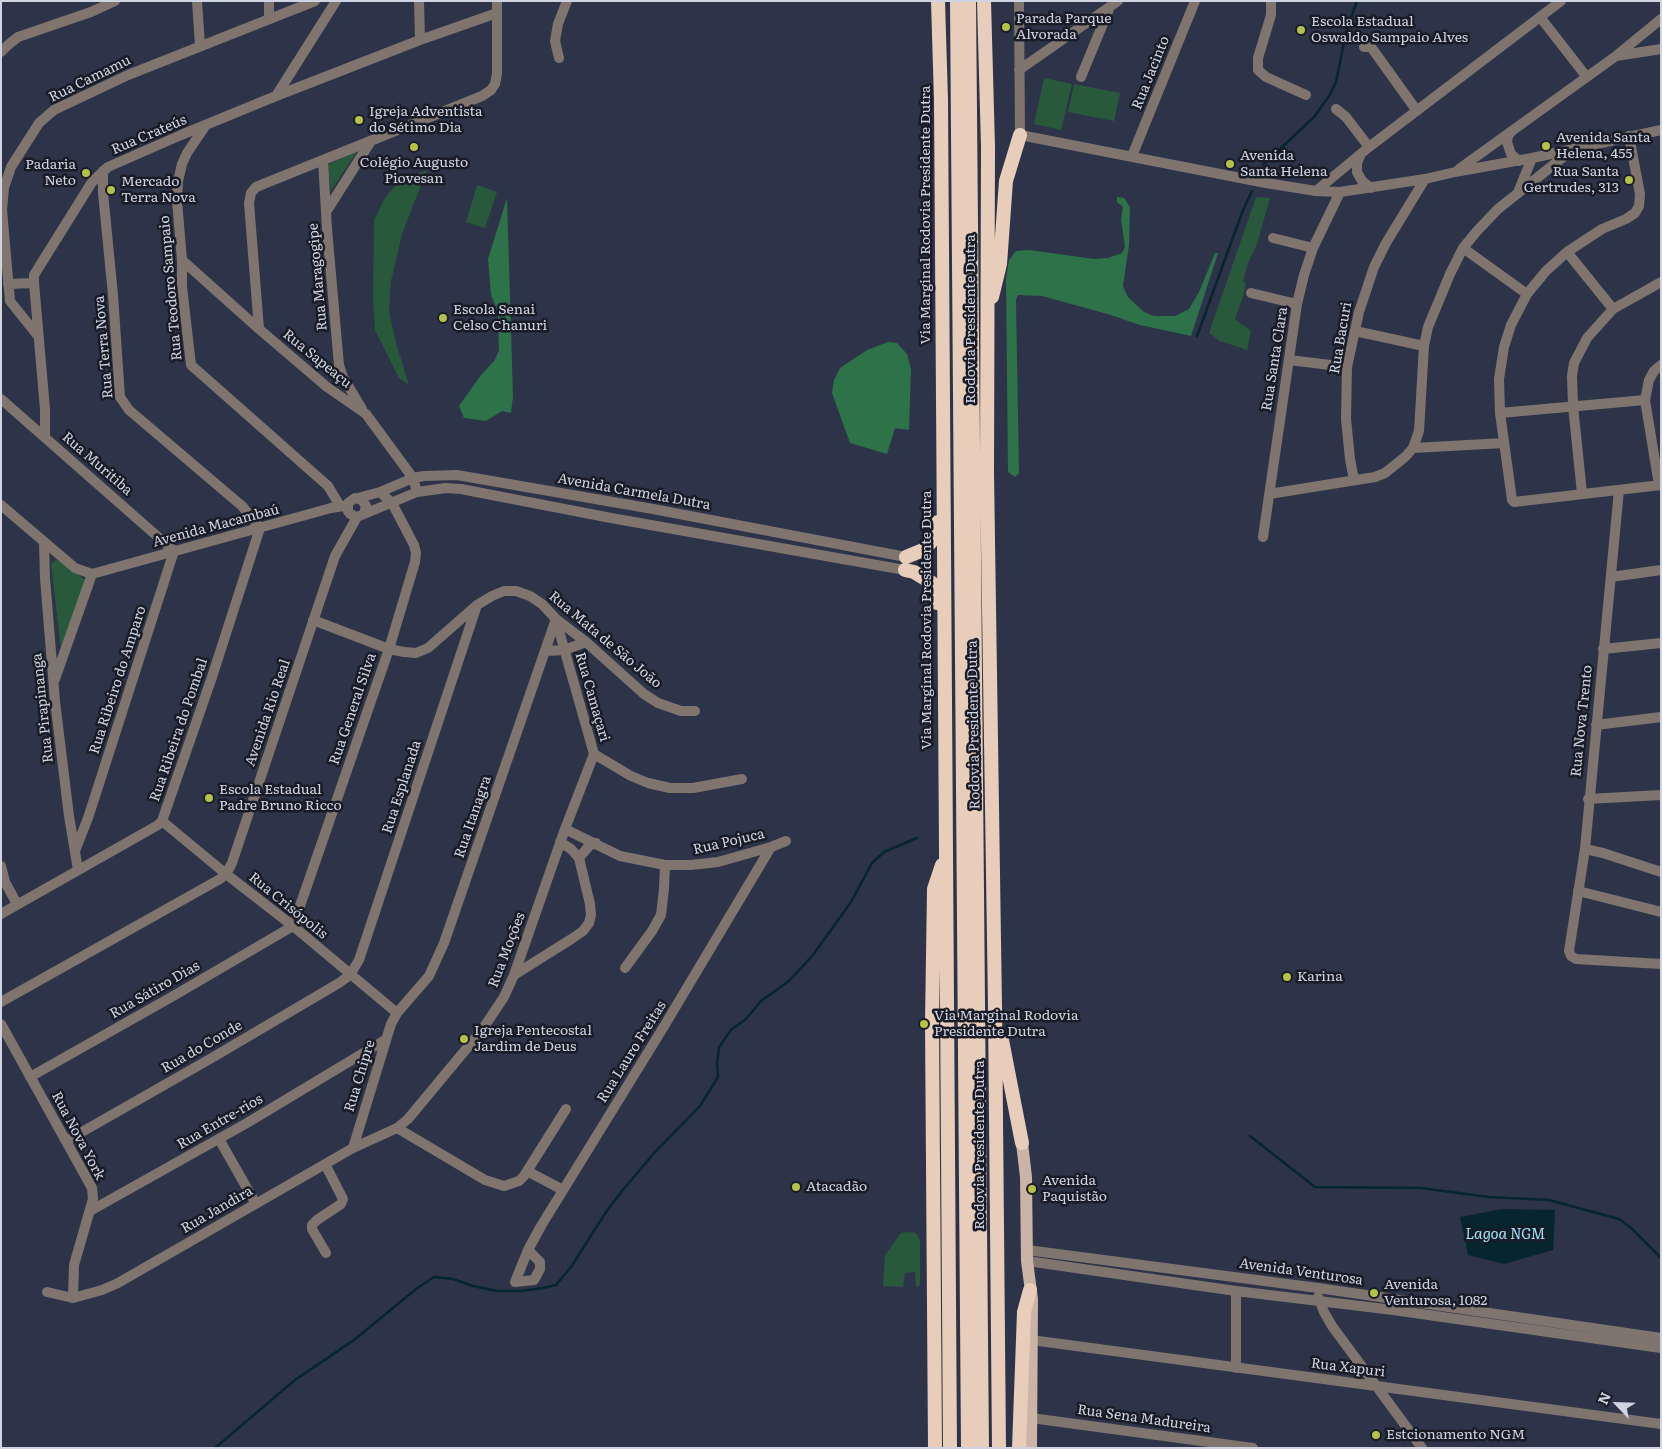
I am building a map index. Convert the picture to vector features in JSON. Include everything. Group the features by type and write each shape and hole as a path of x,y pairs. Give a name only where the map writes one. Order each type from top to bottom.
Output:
{"highway":[{"path":"931,1 933,74 941,100"},
{"name":"Via Marginal Rodovia Presidente Dutra","path":"938,1 941,100 950,1448"},
{"name":"Rodovia Presidente Dutra","path":"957,1 968,1448"},
{"name":"Rodovia Presidente Dutra","path":"969,1 982,1448"},
{"name":"Rodovia Presidente Dutra","path":"984,1 988,146 987,473 996,1007 999,1448"},
{"path":"987,317 1000,264 1006,181 1020,135"},
{"path":"943,451 938,470 938,534 906,564 914,572 932,583 937,592 937,655 944,681"},
{"path":"935,1448 932,1147 933,899 934,889 945,854"},
{"path":"996,1007 1022,1142"},
{"path":"1019,1448 1024,1312 1030,1290"}],"main road":[{"path":"1022,1142 1026,1177 1027,1255 1032,1299 1032,1448"}],"street":[{"path":"1,52 18,38 91,12 115,1"},
{"path":"196,1 200,46"},
{"path":"269,1 269,19"},
{"name":"Rua Camamu","path":"38,336 10,301 2,210 4,188 11,167 39,123 54,110 128,75 315,1"},
{"path":"276,96 336,1"},
{"path":"419,1 420,40"},
{"path":"259,330 249,203 251,193 256,187 482,96 491,90 495,84 497,74 496,1"},
{"path":"559,58 555,41 558,24 567,1"},
{"path":"1019,1 1020,135 1316,191 1340,192 1400,184 1661,130"},
{"path":"1019,70 1118,1"},
{"name":"Rua Jacinto","path":"1132,156 1196,1"},
{"path":"1271,1 1271,15 1258,58 1258,70 1266,77 1306,95"},
{"path":"1316,191 1561,1"},
{"path":"1081,77 1109,8"},
{"name":"Rua Crateús","path":"45,437 45,409 34,275 92,182 108,167 206,125 420,40 497,13"},
{"path":"1540,17 1586,76"},
{"path":"1455,172 1616,56 1661,19"},
{"path":"1364,47 1371,47 1418,112"},
{"path":"1616,56 1661,49"},
{"path":"289,77 306,85"},
{"path":"1336,109 1346,117 1369,148"},
{"name":"Rua Teodoro Sampaio","path":"206,125 187,153 178,181 177,201 182,260 182,287 191,365 328,486 344,506"},
{"path":"1513,130 1508,136 1507,142 1511,154 1518,161"},
{"path":"181,136 187,153"},
{"path":"1629,136 1640,194 1639,206 1635,213 1602,229 1567,252 1546,270 1527,294 1511,326 1504,347 1499,379 1500,413 1512,500 1516,503 1582,493 1660,485 1656,438 1645,400 1649,380 1654,371 1661,365"},
{"path":"326,212 371,141"},
{"path":"1269,494 1375,477 1385,473 1413,448 1420,422 1424,346 1428,327 1463,248 1477,231 1517,193 1574,149"},
{"path":"1360,155 1357,163 1357,172 1362,181 1371,188"},
{"path":"1517,193 1532,158"},
{"name":"Rua Maragogipe","path":"324,160 326,212 340,371 366,414"},
{"name":"Rua Terra Nova","path":"103,172 103,193 120,397 129,410 242,506 260,528"},
{"name":"Rua Bacuri","path":"1354,480 1346,419 1348,367 1355,330 1364,294 1374,267 1386,243 1425,179"},
{"path":"92,182 103,193"},
{"path":"1400,184 1407,195 1406,211"},
{"name":"Rua Santa Clara","path":"1262,537 1297,304 1304,275 1314,248 1340,192"},
{"path":"1273,238 1314,248"},
{"path":"1463,248 1527,294"},
{"path":"1567,252 1613,309"},
{"name":"Rua Sapeaçu","path":"182,260 259,330 328,387 366,414 413,478 417,492"},
{"path":"1582,493 1573,406 1572,376 1577,356 1587,338 1613,309 1661,282"},
{"path":"8,284 34,283"},
{"path":"1251,293 1297,304"},
{"path":"1355,330 1424,346"},
{"path":"1289,360 1348,367"},
{"path":"328,387 340,371"},
{"name":"Rua Muritiba","path":"1,399 174,551"},
{"path":"1500,413 1645,400"},
{"path":"1413,448 1504,443"},
{"name":"Avenida Carmela Dutra","path":"358,498 380,492 413,478 445,475 466,477 653,509 906,564"},
{"name":"Avenida Carmela Dutra","path":"360,515 417,492 446,488 461,489 611,518 906,564"},
{"name":"Rua Nova Trento","path":"1619,490 1588,799 1585,849 1569,953 1576,959 1661,964"},
{"name":"Rua General Silva","path":"294,926 389,649 415,562 416,553 414,545 392,503 380,492"},
{"path":"358,498 366,506 360,515 350,514 344,506 351,500 358,498"},
{"path":"1,506 75,568 92,574 54,683"},
{"name":"Avenida Macambaú","path":"92,574 344,506"},
{"name":"Avenida Rio Real","path":"226,874 232,863 335,556 360,515"},
{"name":"Rua Ribeira do Pombal","path":"1,914 162,821 212,677 260,528"},
{"name":"Rua Pirapinanga","path":"44,543 54,683 69,816 78,870"},
{"name":"Rua Ribeiro do Amparo","path":"75,852 88,818 174,551"},
{"path":"1611,577 1661,570"},
{"name":"Rua Mata de São João","path":"313,620 389,649 416,653 428,648 477,605 504,591 516,591 530,596 542,604 556,619 586,642 644,694 658,704 681,711 695,711"},
{"name":"Rua Esplanada","path":"350,975 359,960 477,605"},
{"name":"Rua Camaçari","path":"556,619 594,754"},
{"name":"Rua Itanagra","path":"397,1013 429,976 439,956 556,619"},
{"path":"546,652 564,650 586,642"},
{"path":"1603,649 1661,643"},
{"path":"1596,725 1661,717"},
{"path":"594,754 631,776 648,783 670,788 693,788 742,779"},
{"name":"Rua Moções","path":"397,1128 418,1108 490,1020 504,997 594,754"},
{"path":"1588,799 1661,795"},
{"path":"69,816 88,818"},
{"name":"Rua Crisópolis","path":"162,821 226,874 294,926 397,1013"},
{"name":"Rua Pojuca","path":"565,829 620,856 665,865 718,862 746,855 786,841"},
{"path":"514,974 573,938 583,931 589,922 591,914 590,904 579,858 571,849 560,842"},
{"path":"579,858 589,846 596,843"},
{"name":"Rua Lauro Freitas","path":"528,1250 771,847"},
{"path":"1585,849 1661,872"},
{"path":"746,855 759,867"},
{"path":"625,968 652,931 660,915 665,865"},
{"path":"1,866 6,882 17,904"},
{"path":"1,1002 220,880 226,874"},
{"path":"1578,891 1661,912"},
{"name":"Rua Sátiro Dias","path":"30,1077 294,926"},
{"name":"Rua do Conde","path":"66,1141 262,1029 350,975"},
{"name":"Rua Chipre","path":"353,1148 391,1024 397,1013"},
{"name":"Rua Nova York","path":"1,1024 92,1188 93,1199 74,1265 73,1298"},
{"name":"Rua Entre-rios","path":"90,1211 386,1040"},
{"path":"362,1054 368,1053 380,1058"},
{"path":"397,1128 485,1180 504,1186 519,1182 566,1109"},
{"name":"Rua Jandira","path":"47,1292 73,1298 102,1290 118,1283 353,1148 397,1128"},
{"path":"219,1138 256,1204"},
{"path":"325,1164 343,1199 341,1204 312,1225 312,1229 326,1253"},
{"path":"527,1171 563,1190"},
{"name":"Avenida Venturosa","path":"1027,1255 1318,1288 1661,1338"},
{"name":"Avenida Venturosa","path":"1027,1255 1236,1291 1318,1300 1661,1348"},
{"path":"1318,1288 1318,1300 1332,1326 1422,1448"},
{"path":"1331,1290 1332,1326"},
{"path":"1236,1291 1236,1368"},
{"name":"Rua Xapuri","path":"1031,1340 1661,1424"},
{"name":"Rua Sena Madureira","path":"1031,1418 1253,1448"}],"green space":[{"path":"1044,78 1072,84 1061,130 1034,124"},
{"path":"1074,84 1120,93 1114,121 1068,112"},
{"path":"358,150 331,191 328,165"},
{"path":"427,170 402,234 391,281 389,311 396,343 409,385 399,378 375,330 373,300 374,220 385,198 401,179"},
{"path":"477,185 497,192 485,228 466,222"},
{"path":"1117,197 1124,198 1130,207 1129,245 1123,286 1128,297 1144,312 1154,316 1175,316 1189,309 1199,292 1215,253 1218,253 1191,336 1140,325 1042,296 1018,295 1016,300 1019,473 1015,477 1008,472 1006,279 1009,260 1016,251 1029,250 1094,259 1108,258 1122,253 1125,247 1121,219 1123,207 1117,202"},
{"path":"1256,197 1270,198 1257,244 1248,263 1243,281 1246,283 1243,296 1235,319 1251,331 1247,350 1220,341 1209,333"},
{"path":"507,198 513,396 511,413 502,411 486,421 464,418 459,406 481,375 495,360 499,350 498,312 491,295 488,259"},
{"path":"888,342 897,343 907,354 911,369 909,430 895,428 887,454 850,443 832,393 834,380 840,368 867,350"},
{"path":"56,560 61,560 85,580 61,649 51,564"},
{"path":"901,1233 916,1233 920,1240 920,1285 916,1287 915,1272 905,1273 903,1287 883,1286 885,1255"}],"water":[{"name":"Lagoa NGM","path":"1502,1209 1555,1210 1553,1250 1504,1264 1468,1255 1460,1217"}],"waterway":[{"path":"1263,165 1314,117 1329,96 1336,82 1346,32 1357,1"},
{"path":"1197,336 1243,210 1252,191"},
{"path":"215,1448 295,1380 354,1340 416,1289 434,1277 453,1279 497,1291 521,1291 556,1285 571,1267 606,1212 622,1191 655,1152 700,1106 718,1077 719,1047 731,1030 746,1019 761,1001 789,981 813,955 851,902 872,863 884,852 917,838"},
{"path":"1250,1136 1315,1187 1421,1188 1489,1197 1549,1200 1619,1219 1630,1227 1661,1258"}],"place":[{"name":"Parada Parque Alvorada","path":"1006,27"},
{"name":"Escola Estadual Oswaldo Sampaio Alves","path":"1301,30"},
{"name":"Igreja Adventista do Sétimo Dia","path":"359,120"},
{"name":"Avenida Santa Helena, 455","path":"1546,146"},
{"name":"Colégio Augusto Piovesan","path":"414,147"},
{"name":"Avenida Santa Helena","path":"1230,164"},
{"name":"Padaria Neto","path":"86,173"},
{"name":"Rua Santa Gertrudes, 313","path":"1629,180"},
{"name":"Mercado Terra Nova","path":"111,190"},
{"name":"Escola Senai Celso Chanuri","path":"443,318"},
{"name":"Escola Estadual Padre Bruno Ricco","path":"209,798"},
{"name":"Karina","path":"1287,977"},
{"name":"Via Marginal Rodovia Presidente Dutra","path":"924,1024"},
{"name":"Igreja Pentecostal Jardim de Deus","path":"464,1039"},
{"name":"Atacadão","path":"796,1187"},
{"name":"Avenida Paquistão","path":"1032,1189"},
{"name":"Avenida Venturosa, 1082","path":"1374,1293"},
{"name":"Estcionamento NGM","path":"1376,1435"}]}
